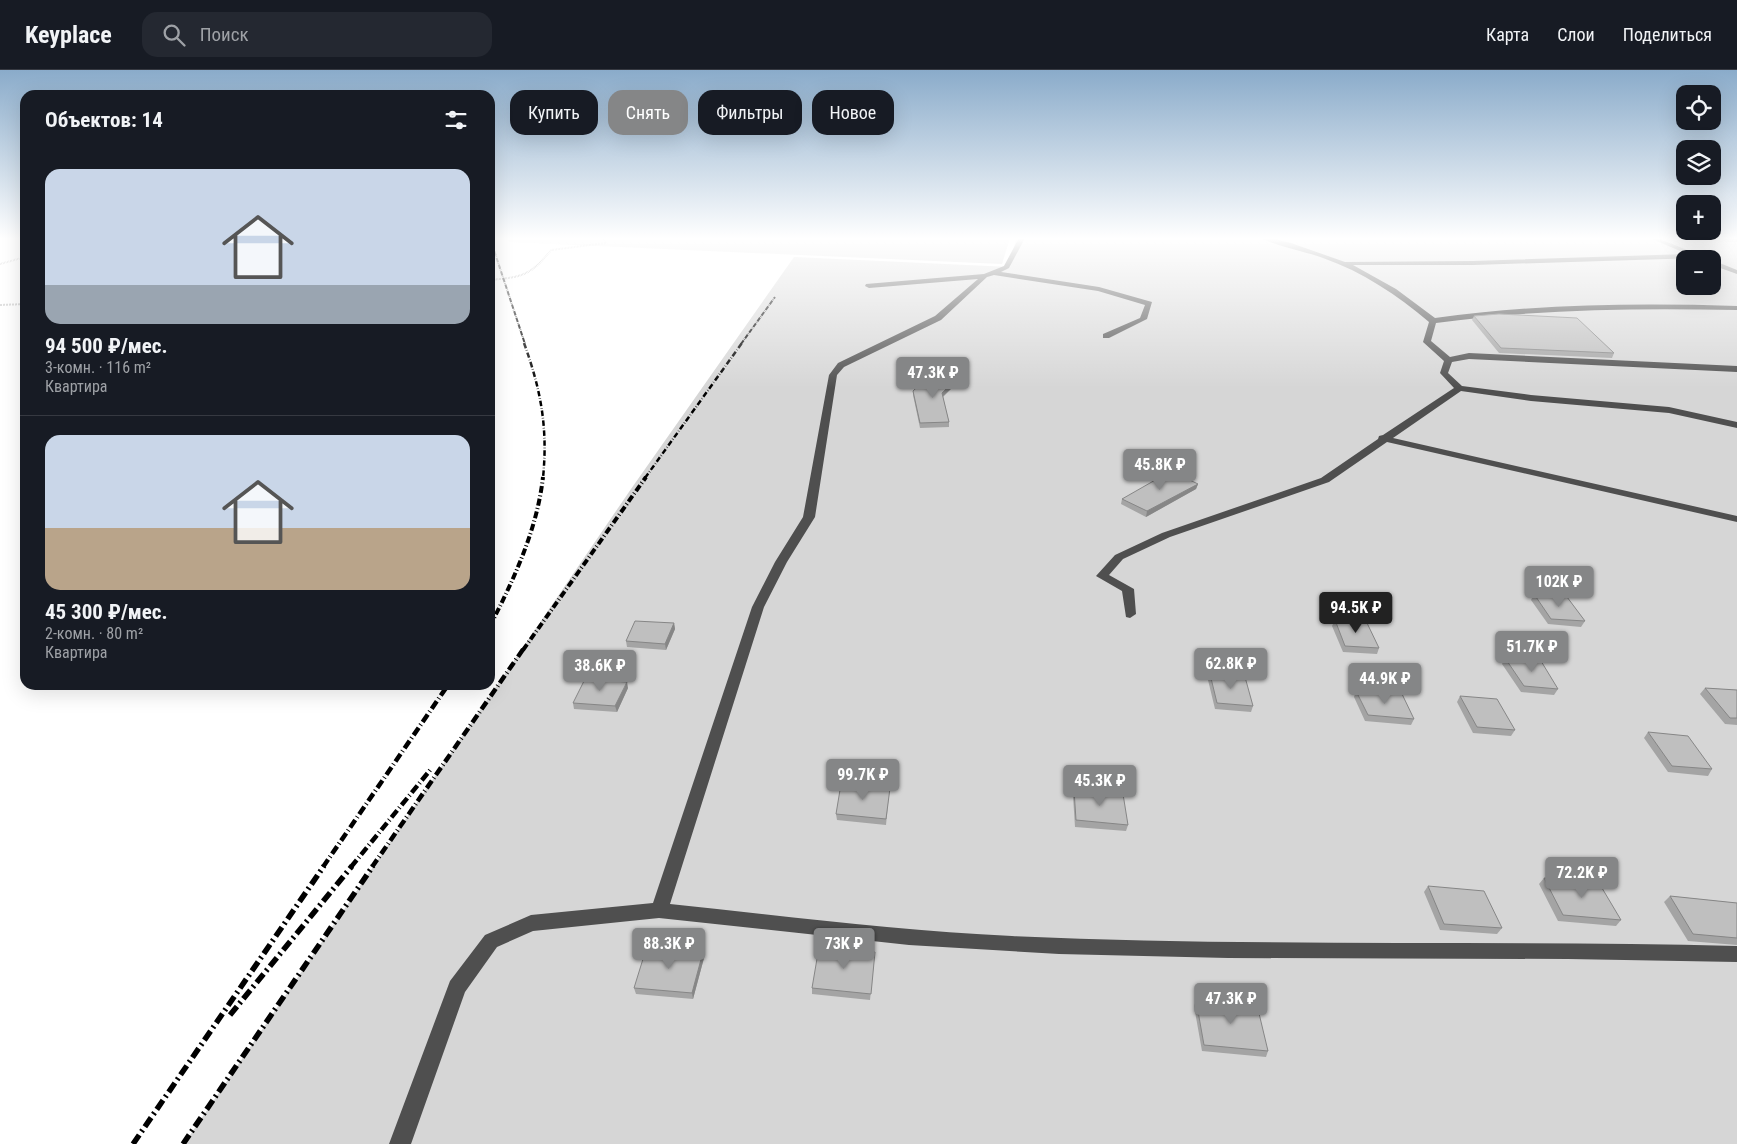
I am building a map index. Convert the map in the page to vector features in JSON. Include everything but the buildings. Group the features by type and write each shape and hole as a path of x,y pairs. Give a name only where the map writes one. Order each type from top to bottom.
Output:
{"street":[{"path":"659,910 758,607 781,562 809,517 833,375 841,365 938,318 973,288"},
{"path":"1093,288 1149,304 1143,319 1106,336"},
{"path":"1391,288 1412,302 1433,321"},
{"path":"1433,321 1487,312 1554,307 1671,306 1737,308"},
{"path":"1433,321 1427,342 1448,360"},
{"path":"1448,360 1469,356 1737,369"},
{"path":"1448,360 1444,373 1459,388 1531,398 1668,410 1737,425"},
{"path":"1130,614 1128,589 1102,576 1119,557 1166,535 1284,496 1324,480 1382,438 1459,388"},
{"path":"1382,438 1737,519"},
{"path":"400,1144 457,986 491,941 530,923 659,910 843,931 1056,946 1311,952 1657,952 1737,954"}],"path":[{"path":"0,305 20,304"}],"shaded area":[{"path":"772,288 1676,288 1676,295 1721,295 1721,288 1737,288 1737,1144 184,1144 631,489"}],"railway":[{"path":"507,288 525,344"},
{"path":"741,344 775,297"},
{"path":"524,343 535,377 542,409 545,442 543,478"},
{"path":"645,478 742,343"},
{"path":"495,616 516,572 530,535 536,516 543,477"},
{"path":"523,650 646,477"},
{"path":"495,690 524,648"},
{"path":"323,867 445,690"},
{"path":"372,867 495,690"},
{"path":"351,867 431,769"},
{"path":"133,1144 324,866"},
{"path":"230,1015 352,866"},
{"path":"183,1144 373,866"}]}
